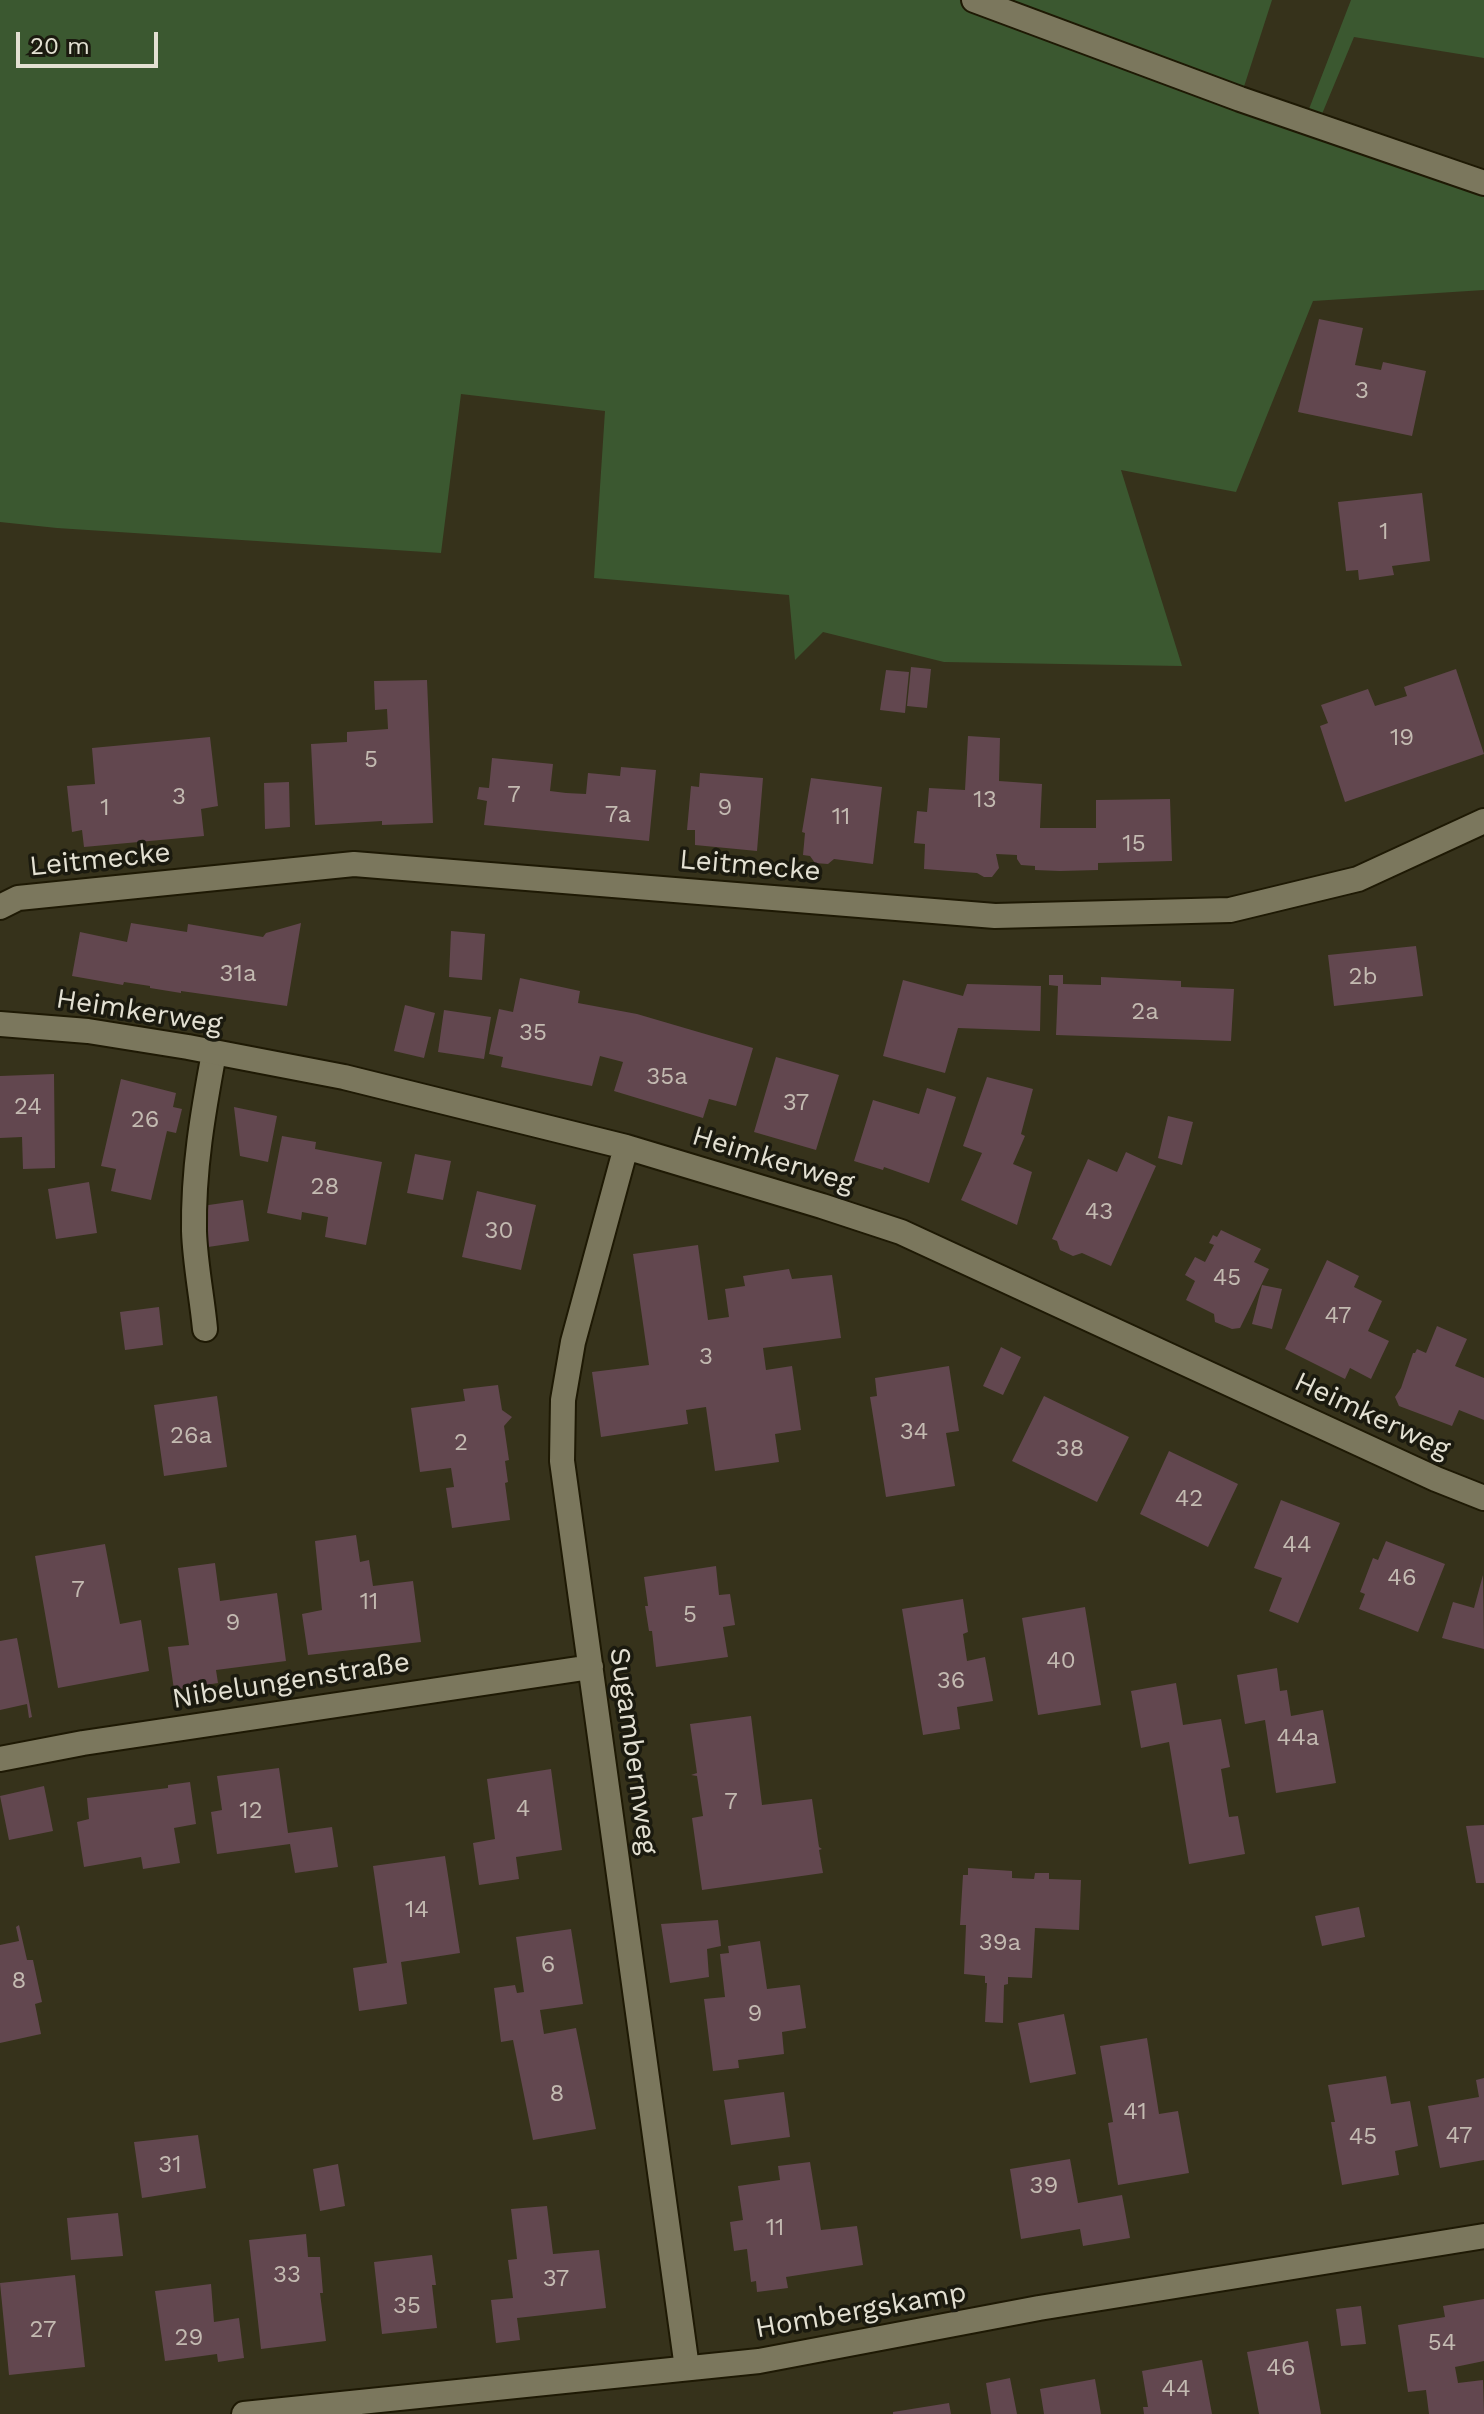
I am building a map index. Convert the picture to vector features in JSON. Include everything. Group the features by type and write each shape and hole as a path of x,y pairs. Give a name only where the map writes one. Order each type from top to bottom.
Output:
{"street":[{"path":"974,0 1240,99 1484,183"},
{"name":"Leitmecke","path":"0,907 18,898 354,864 995,916 1230,910 1358,879 1484,821"},
{"name":"Heimkerweg","path":"0,1024 88,1031 344,1077 626,1147 822,1206 901,1232 1436,1479 1484,1498"},
{"path":"205,1329 194,1233 198,1141 214,1053"},
{"name":"Sugambernweg","path":"626,1147 573,1342 563,1400 562,1461 687,2368"},
{"name":"Nibelungenstraße","path":"0,1759 83,1743 591,1667"},
{"name":"Hombergskamp","path":"244,2414 759,2361 1039,2308 1484,2236"}],"green space":[{"path":"0,0 1272,0 1240,99 1304,122 1351,0 1484,0 1484,58 1354,37 1317,126 1484,183 1484,290 1313,301 1236,492 1121,470 1182,666 944,662 823,632 795,660 789,595 594,578 605,411 461,394 441,553 0,522"}],"building":[{"path":"1319,319 1363,328 1355,365 1381,370 1383,362 1426,371 1412,436 1298,412"},
{"path":"1422,493 1430,561 1392,566 1394,575 1359,580 1358,570 1346,571 1338,502"},
{"path":"911,667 931,669 927,708 907,706"},
{"path":"1456,669 1484,754 1345,802 1320,726 1328,723 1321,705 1368,689 1375,706 1407,696 1404,687"},
{"path":"886,670 909,672 905,713 880,710"},
{"path":"427,680 433,823 382,825 382,821 315,825 311,744 347,742 347,732 388,729 387,709 375,710 374,681"},
{"path":"968,736 1000,738 999,781 1042,784 1040,828 1096,828 1096,800 1170,799 1172,861 1098,863 1098,870 1060,871 1035,870 1035,866 1021,865 1017,855 996,854 999,868 992,877 924,869 925,844 914,843 917,811 927,812 929,788 965,790"},
{"path":"210,737 218,806 201,809 204,836 84,847 82,830 72,832 67,786 95,784 92,748"},
{"path":"492,758 553,764 550,791 566,793 586,794 588,773 620,776 621,767 656,770 649,841 484,825 487,801 477,799 479,787 489,788"},
{"path":"700,773 763,778 757,851 695,845 695,830 687,830 691,786 699,787"},
{"path":"811,778 882,787 873,864 834,859 828,864 815,863 810,856 803,855 805,833 802,832"},
{"path":"289,782 290,827 265,829 264,783"},
{"path":"131,923 187,932 188,924 263,937 266,933 301,923 287,1006 72,976 80,932 127,942"},
{"path":"451,931 485,934 482,980 449,977"},
{"path":"1416,946 1423,996 1334,1006 1328,955"},
{"path":"1049,975 1063,975 1063,984 1101,985 1101,977 1181,981 1181,987 1234,989 1231,1041 1056,1035 1058,986 1049,985"},
{"path":"520,978 580,991 578,1003 637,1014 753,1048 736,1106 709,1099 703,1118 614,1091 623,1062 600,1056 592,1086 501,1067 503,1057 489,1054 499,1009 513,1012"},
{"path":"903,980 963,996 967,984 1041,986 1040,1031 958,1028 945,1073 883,1056"},
{"path":"405,1005 435,1013 424,1058 394,1051"},
{"path":"444,1010 491,1017 484,1059 438,1052"},
{"path":"776,1057 839,1075 816,1150 754,1132"},
{"path":"54,1074 55,1168 23,1169 22,1137 0,1138 0,1076"},
{"path":"987,1077 1033,1089 1021,1134 1025,1136 1013,1164 1032,1172 1017,1225 961,1200 982,1153 963,1146"},
{"path":"121,1079 176,1093 173,1107 182,1109 176,1133 167,1131 151,1200 111,1191 116,1169 101,1166"},
{"path":"927,1088 956,1097 929,1183 884,1167 883,1170 854,1161 873,1100 919,1114"},
{"path":"234,1107 277,1116 268,1162 240,1156"},
{"path":"1168,1116 1193,1122 1182,1165 1158,1158"},
{"path":"282,1136 316,1142 315,1149 382,1162 366,1245 325,1237 328,1217 302,1212 301,1220 267,1213"},
{"path":"1126,1152 1156,1166 1111,1266 1082,1253 1073,1256 1060,1250 1057,1241 1052,1239 1088,1159 1117,1172"},
{"path":"415,1154 451,1161 443,1200 407,1193"},
{"path":"89,1182 97,1233 56,1239 48,1189"},
{"path":"477,1191 536,1205 521,1270 462,1257"},
{"path":"243,1200 249,1241 208,1247 202,1206"},
{"path":"1221,1230 1261,1249 1254,1262 1269,1269 1240,1328 1232,1329 1215,1322 1214,1314 1186,1300 1195,1281 1185,1275 1195,1257 1205,1262 1214,1245 1209,1243 1213,1235 1217,1237"},
{"path":"698,1245 708,1320 729,1317 725,1289 745,1286 743,1276 789,1269 792,1279 832,1275 841,1338 763,1348 766,1370 792,1366 801,1430 775,1434 779,1462 715,1471 706,1407 686,1410 688,1424 601,1437 592,1372 649,1365 633,1254"},
{"path":"1327,1260 1359,1276 1354,1287 1382,1301 1368,1331 1389,1341 1371,1379 1350,1368 1345,1379 1285,1349"},
{"path":"1262,1285 1282,1289 1272,1329 1252,1324"},
{"path":"159,1307 163,1345 125,1350 120,1312"},
{"path":"1437,1326 1467,1339 1455,1366 1484,1378 1484,1420 1459,1410 1452,1426 1399,1406 1395,1397 1413,1353 1417,1349 1426,1353"},
{"path":"1001,1347 1021,1357 1003,1395 983,1386"},
{"path":"949,1366 959,1431 946,1433 955,1486 886,1497 870,1397 877,1396 875,1378"},
{"path":"498,1385 502,1410 512,1417 504,1426 509,1460 505,1461 508,1482 505,1483 510,1520 452,1528 446,1488 454,1487 451,1468 420,1472 411,1408 465,1401 463,1389"},
{"path":"217,1396 227,1467 164,1476 154,1405"},
{"path":"1044,1396 1129,1437 1097,1502 1012,1461"},
{"path":"1169,1451 1238,1484 1208,1547 1140,1514"},
{"path":"1281,1500 1340,1523 1298,1623 1269,1611 1282,1578 1254,1568"},
{"path":"356,1535 360,1562 369,1560 373,1586 413,1581 421,1642 308,1655 302,1614 322,1610 315,1541"},
{"path":"1386,1541 1445,1564 1418,1632 1359,1609 1365,1594 1360,1592 1373,1558 1378,1560"},
{"path":"105,1544 120,1624 141,1620 149,1671 58,1688 35,1556"},
{"path":"215,1563 220,1601 277,1593 286,1661 216,1670 218,1683 174,1690 168,1647 189,1645 178,1568"},
{"path":"716,1566 719,1595 730,1594 735,1625 723,1627 728,1657 656,1667 652,1631 649,1631 645,1606 648,1606 644,1577"},
{"path":"1483,1575 1484,1649 1442,1638 1453,1602 1474,1608"},
{"path":"963,1599 968,1632 963,1634 967,1661 985,1657 993,1701 957,1707 960,1729 923,1735 902,1609"},
{"path":"1085,1607 1101,1705 1038,1715 1022,1618"},
{"path":"17,1638 32,1717 29,1718 27,1704 0,1710 0,1641"},
{"path":"1277,1668 1280,1691 1287,1690 1291,1716 1323,1710 1336,1783 1276,1793 1265,1720 1245,1724 1237,1675"},
{"path":"1176,1683 1183,1725 1221,1719 1230,1767 1221,1769 1229,1817 1238,1816 1245,1854 1189,1864 1169,1742 1141,1748 1131,1691"},
{"path":"751,1716 762,1805 812,1799 819,1847 822,1849 819,1850 823,1873 702,1890 692,1818 703,1816 697,1776 691,1775 697,1773 690,1724"},
{"path":"279,1768 288,1833 332,1827 338,1867 295,1873 290,1844 217,1854 211,1812 222,1810 217,1776"},
{"path":"551,1769 562,1850 516,1857 519,1879 479,1885 473,1843 495,1839 487,1779"},
{"path":"190,1782 196,1824 174,1828 180,1863 143,1869 141,1857 84,1867 77,1822 89,1819 87,1798 168,1788 168,1785"},
{"path":"44,1786 53,1831 9,1840 0,1796"},
{"path":"1484,1825 1484,1883 1476,1883 1466,1826"},
{"path":"445,1856 460,1953 401,1962 407,2004 359,2011 353,1968 387,1963 373,1866"},
{"path":"968,1868 1012,1871 1012,1878 1034,1879 1035,1873 1049,1873 1049,1879 1081,1880 1079,1930 1035,1928 1032,1978 1008,1977 1008,1984 1004,1985 1003,2023 985,2022 985,1976 964,1974 966,1925 960,1925 963,1875 968,1875"},
{"path":"1359,1907 1365,1937 1322,1946 1315,1916"},
{"path":"718,1920 721,1946 707,1949 709,1977 670,1983 661,1924"},
{"path":"19,1925 27,1960 33,1960 42,2002 35,2004 41,2034 0,2043 0,1945 19,1941 16,1927"},
{"path":"571,1929 583,2004 540,2010 544,2034 576,2028 596,2129 533,2140 513,2040 501,2042 494,1988 515,1985 517,1993 524,1992 516,1937"},
{"path":"760,1941 767,1989 800,1985 806,2028 782,2032 784,2054 738,2060 739,2068 713,2071 704,1999 725,1997 720,1954 729,1953 728,1946"},
{"path":"1064,2014 1076,2074 1030,2083 1018,2023"},
{"path":"1147,2038 1159,2114 1178,2111 1189,2173 1118,2185 1108,2123 1113,2122 1100,2046"},
{"path":"1386,2076 1391,2104 1410,2101 1418,2146 1395,2151 1399,2175 1342,2185 1328,2085"},
{"path":"1484,2078 1484,2160 1440,2168 1428,2106 1479,2097 1476,2080"},
{"path":"784,2092 790,2137 731,2145 724,2100"},
{"path":"198,2135 206,2188 142,2198 134,2142"},
{"path":"1070,2159 1078,2203 1122,2195 1130,2238 1083,2246 1080,2229 1021,2239 1010,2169"},
{"path":"810,2162 821,2230 857,2226 863,2265 786,2277 788,2288 757,2292 756,2281 751,2282 747,2249 734,2251 730,2222 743,2220 738,2186 780,2180 778,2166"},
{"path":"338,2164 345,2206 320,2211 313,2169"},
{"path":"547,2206 553,2254 599,2250 606,2308 517,2318 520,2340 496,2343 491,2300 513,2298 508,2260 517,2259 511,2209"},
{"path":"118,2213 123,2256 71,2260 67,2218"},
{"path":"306,2234 308,2257 320,2257 323,2293 320,2293 326,2341 261,2349 249,2240"},
{"path":"432,2255 437,2328 382,2334 374,2262"},
{"path":"75,2275 85,2367 9,2375 0,2283"},
{"path":"211,2284 214,2322 239,2318 244,2358 218,2362 217,2354 165,2361 155,2291"},
{"path":"1484,2299 1484,2361 1455,2367 1458,2383 1483,2380 1484,2414 1429,2414 1426,2390 1408,2392 1398,2325 1445,2317 1443,2306"},
{"path":"1361,2306 1366,2344 1341,2346 1336,2309"},
{"path":"1308,2341 1321,2414 1259,2414 1247,2352"},
{"path":"1202,2360 1212,2414 1144,2414 1143,2407 1148,2407 1142,2371"},
{"path":"1010,2378 1017,2414 991,2414 986,2383"},
{"path":"1095,2379 1101,2414 1044,2414 1040,2389"},
{"path":"949,2403 951,2414 893,2414 893,2412"}]}
